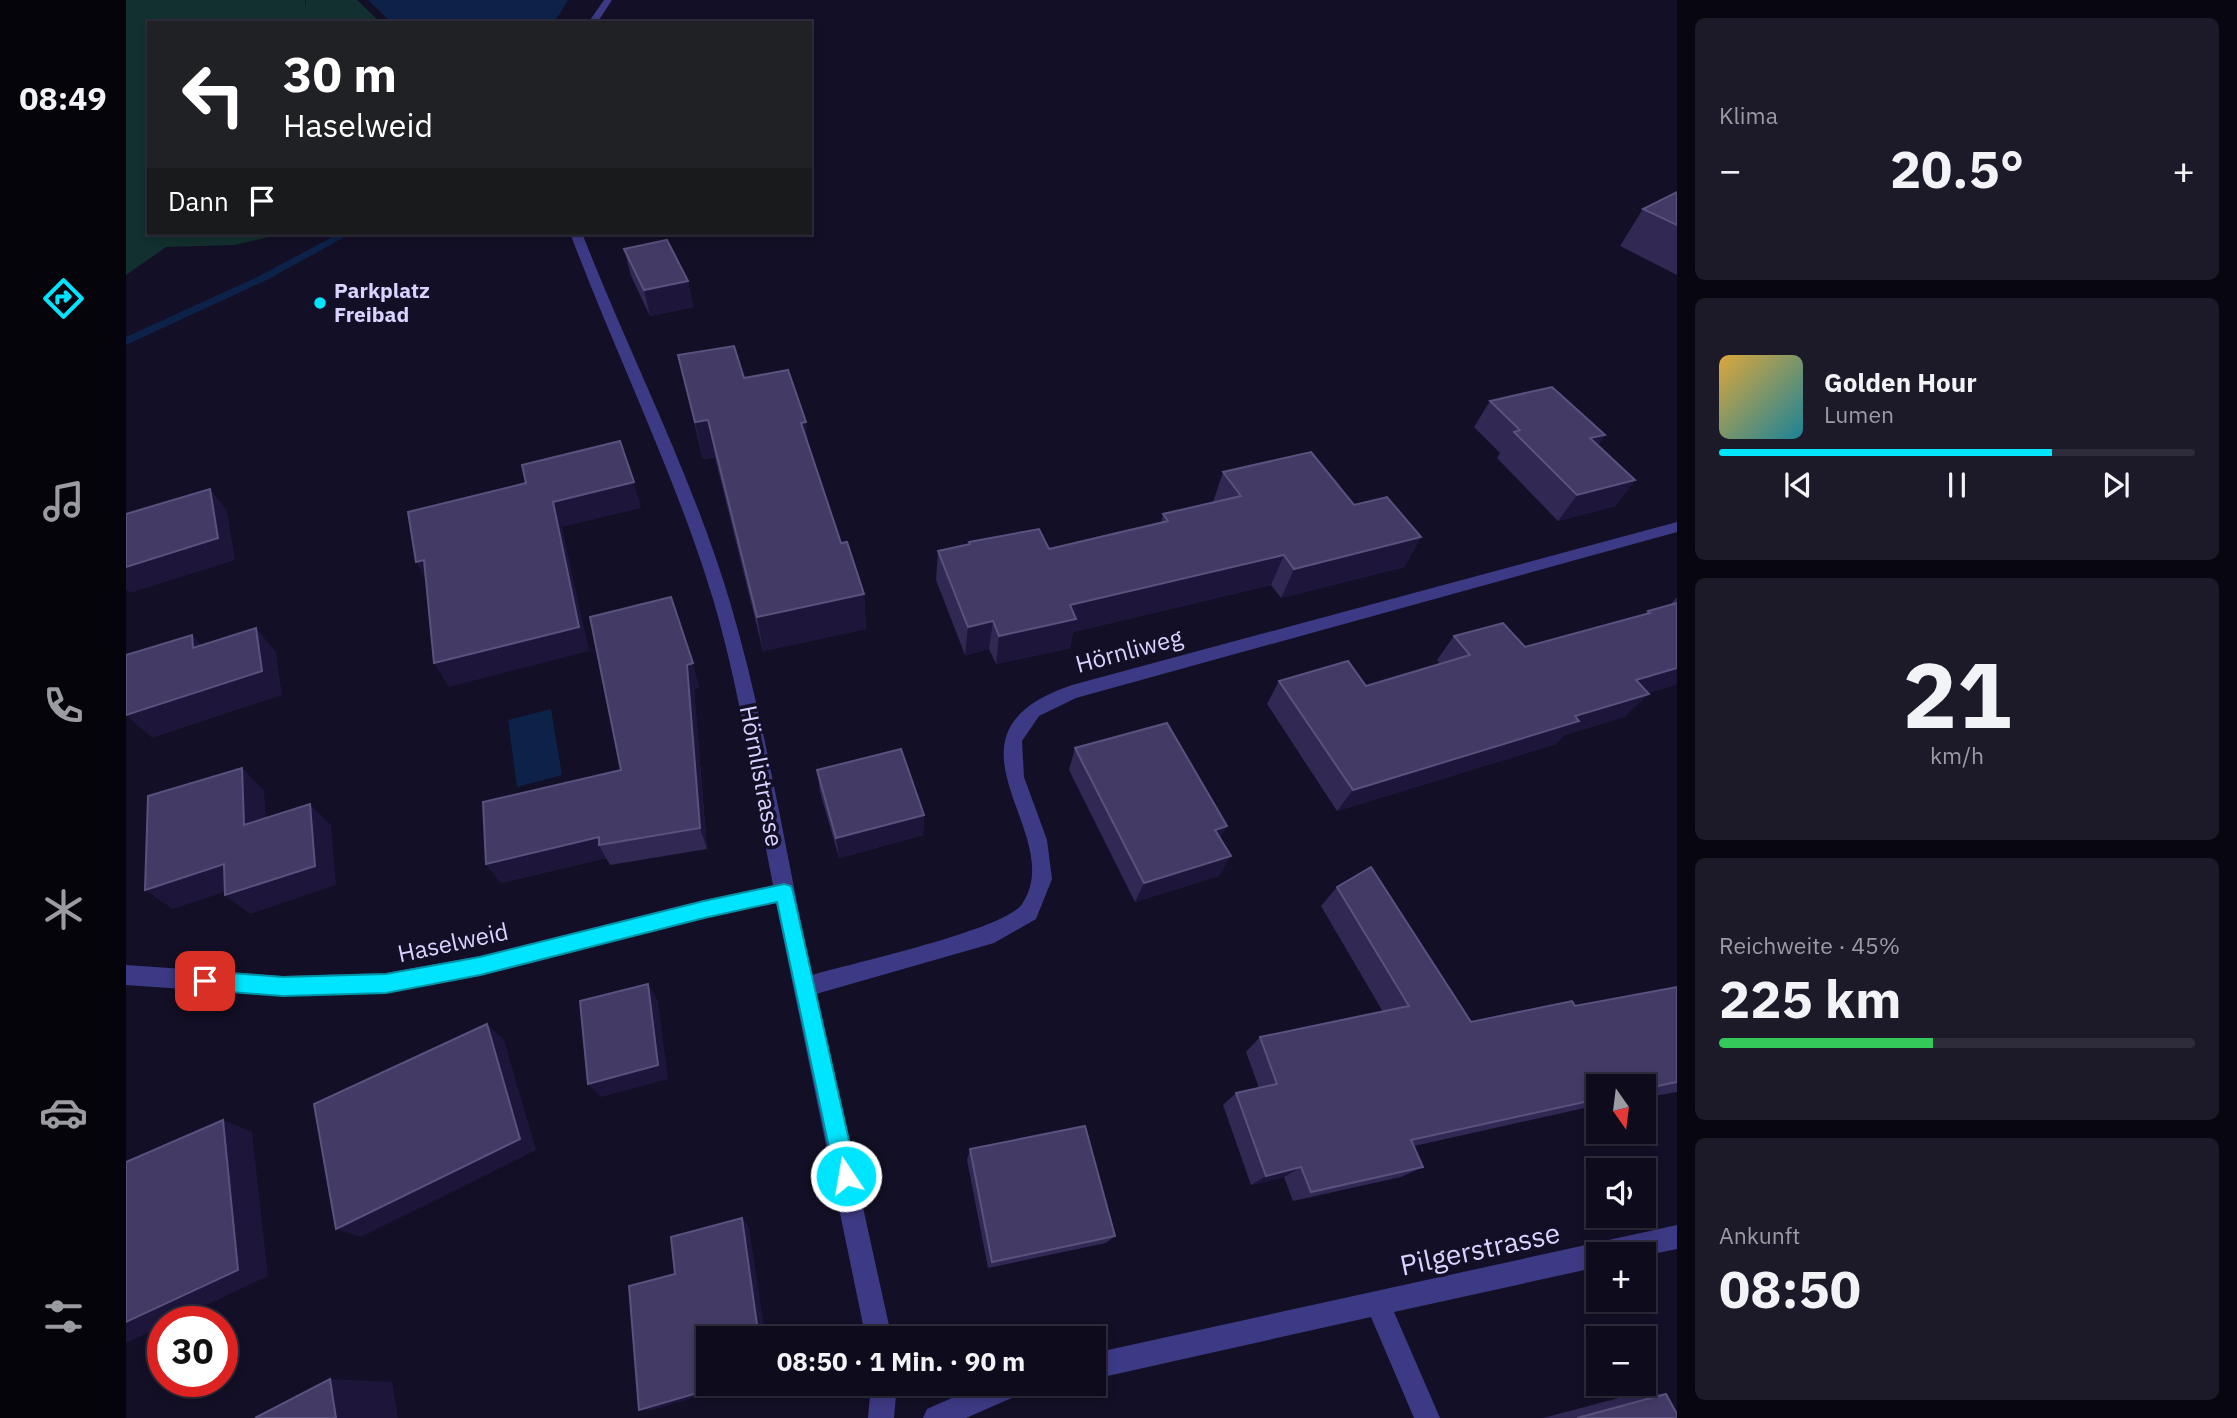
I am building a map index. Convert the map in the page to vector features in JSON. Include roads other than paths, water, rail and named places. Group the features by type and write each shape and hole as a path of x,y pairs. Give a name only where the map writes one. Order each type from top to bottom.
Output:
{"street":[{"path":"593,21 608,0"},
{"name":"Hörnlistrasse","path":"577,235 604,311 668,459 716,587 737,654 784,892 876,1326"},
{"name":"Hörnliweg","path":"805,987 994,933 1030,912 1042,879 1037,840 1016,777 1013,740 1033,711 1072,692 1677,527"},
{"name":"Haselweid","path":"126,975 283,986 386,983 480,966 704,909 784,892"},
{"name":"Pilgerstrasse","path":"1106,1363 1677,1237"},
{"name":"Pilgerstrasse","path":"1378,1303 1427,1418"},
{"path":"881,1418 883,1396"},
{"path":"936,1418 986,1396"}],"water":[{"path":"368,0 568,0 555,21 390,21"},
{"path":"551,709 562,775 517,787 508,720"}],"waterway":[{"path":"126,341 263,278 343,235"}],"place":[{"name":"Parkplatz Freibad","path":"320,303"}]}
